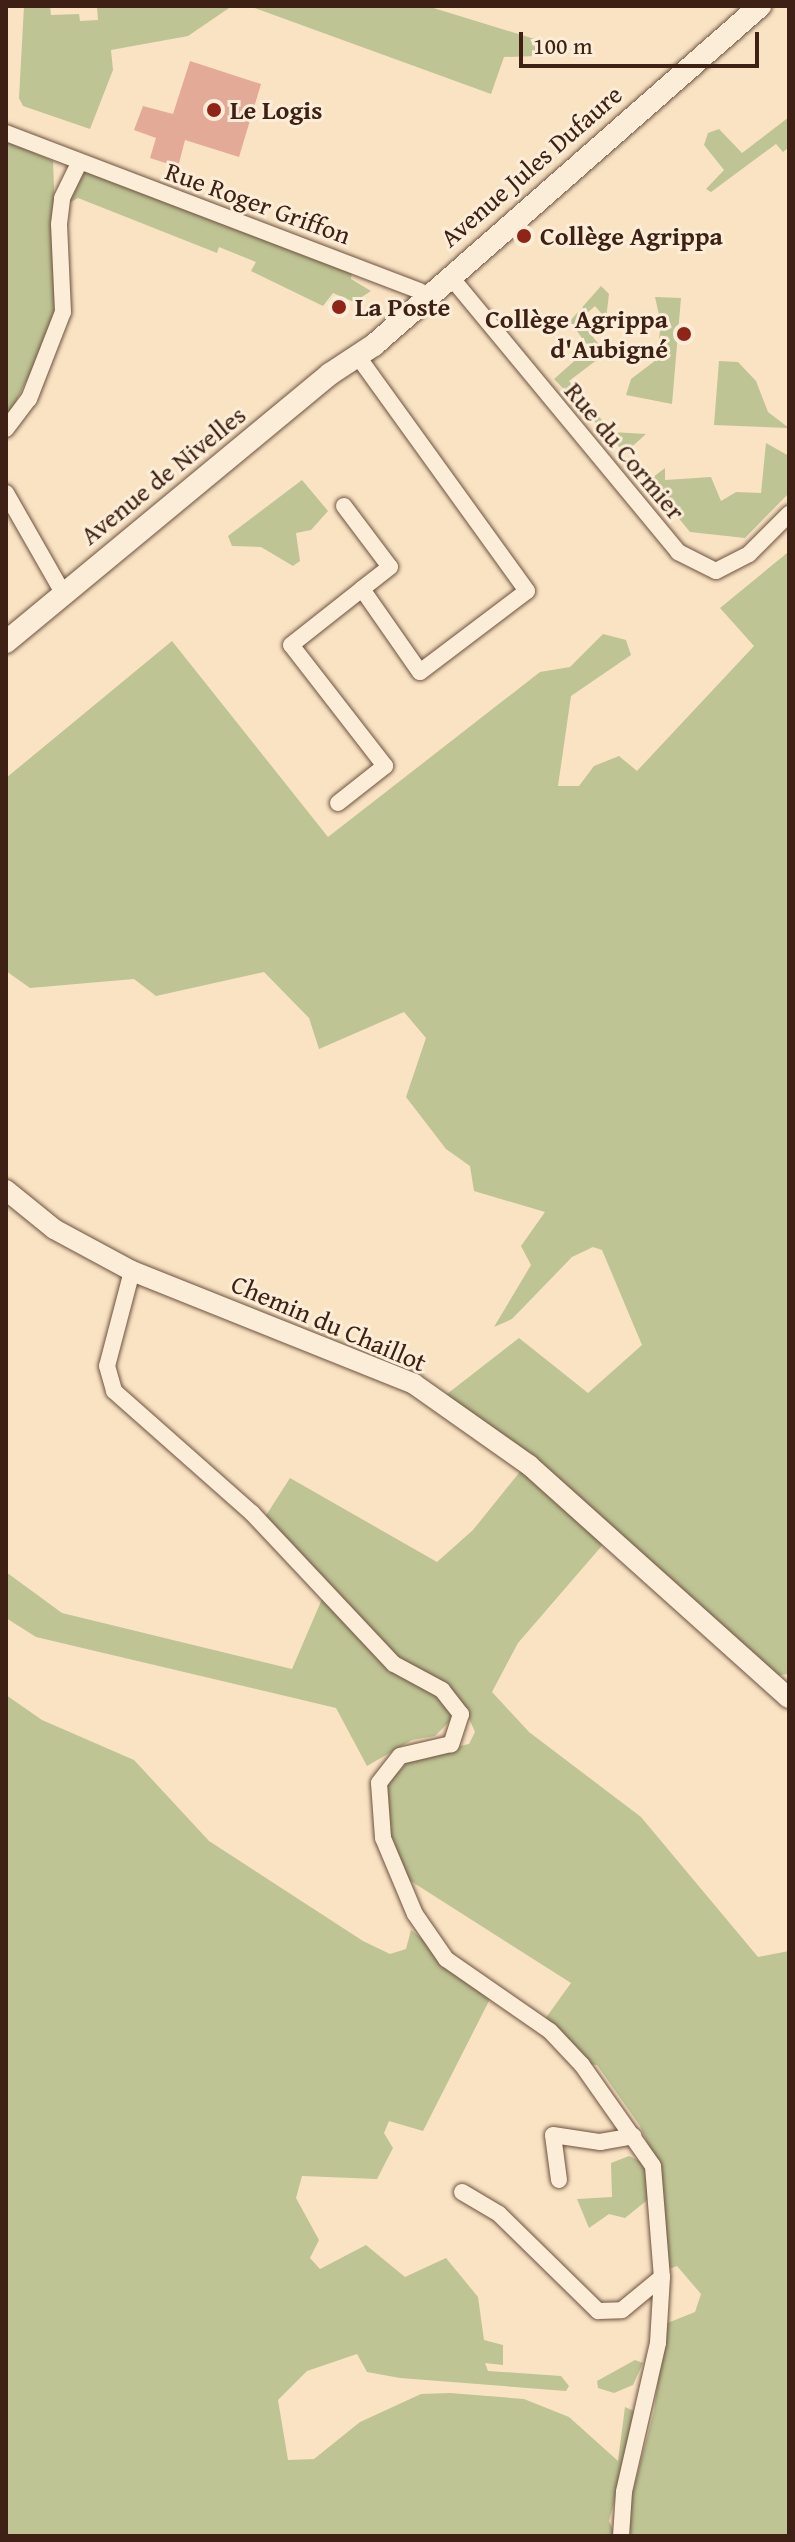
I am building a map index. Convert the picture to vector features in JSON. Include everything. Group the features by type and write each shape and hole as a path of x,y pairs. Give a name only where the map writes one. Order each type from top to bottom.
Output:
{"main road":[{"name":"Avenue Jules Dufaure","path":"450,276 760,6"},
{"name":"Avenue de Nivelles","path":"356,354 364,337 420,291 450,276"},
{"name":"Avenue de Nivelles","path":"6,642 450,276"}],"street":[{"name":"Rue Roger Griffon","path":"6,133 420,291"},
{"path":"6,429 29,399 63,312 59,224 62,198 79,163"},
{"name":"Rue du Cormier","path":"450,276 678,552 716,571 749,554 789,514"},
{"path":"356,354 527,591 420,672 362,589"},
{"path":"6,493 63,593"},
{"path":"338,803 385,766 291,645 390,567 344,506"},
{"name":"Chemin du Chaillot","path":"6,1190 54,1229 132,1271 414,1384 529,1465 789,1698"},
{"path":"132,1271 109,1351 114,1391 252,1513 394,1664 455,1701 462,1725 458,1737 400,1756 379,1783 383,1838 415,1914 446,1959 550,2031 653,2166 662,2277 658,2343 624,2492 621,2536"},
{"path":"559,2180 553,2135 600,2142 633,2136"},
{"path":"462,2192 499,2214 598,2311 622,2310 662,2277"}],"green space":[{"path":"24,6 50,6 51,15 79,14 80,21 98,20 97,6 232,6 188,36 111,50 113,70 90,129 23,106 19,98"},
{"path":"249,6 427,6 541,41 539,56 504,57 491,94"},
{"path":"789,117 789,147 783,152 776,144 711,192 706,189 724,170 704,145 708,133 719,129 742,153"},
{"path":"6,140 53,161 58,287 53,330 6,420"},
{"path":"88,170 352,271 351,279 371,291 354,302 333,293 323,306 251,271 256,262 219,247 217,253 78,198 69,203 78,175"},
{"path":"601,286 609,294 606,319 595,306 579,320 606,353 569,381 612,432 646,434 625,453 554,379 589,348 570,321"},
{"path":"655,297 681,298 672,404 626,395 631,379 656,360 661,324"},
{"path":"719,361 738,362 756,381 768,412 789,428 714,425"},
{"path":"766,443 789,456 789,493 745,538 690,532 648,481 665,468 665,480 711,477 721,501 736,492 761,493"},
{"path":"302,480 328,511 311,530 296,533 300,561 293,566 261,547 232,546 228,536"},
{"path":"787,553 789,1674 770,1676 438,1401 519,1338 588,1393 642,1345 602,1250 593,1247 572,1257 512,1319 494,1327 531,1265 521,1246 545,1212 474,1191 470,1166 446,1149 406,1097 426,1038 404,1012 319,1049 309,1018 264,972 156,996 134,979 30,988 6,971 6,778 172,641 328,837 540,672 570,667 603,634 626,640 631,655 571,696 558,786 579,786 594,766 619,756 637,771 754,646 720,608"},
{"path":"523,1468 606,1541 518,1643 492,1692 529,1732 641,1817 758,1957 789,1951 789,2536 632,2536 625,2521 654,2411 665,2324 695,2312 701,2294 677,2266 669,2269 656,2162 640,2126 597,2065 588,2064 545,2019 571,1983 406,1878 390,1840 386,1784 414,1756 469,1744 475,1732 464,1707 435,1736 412,1740 367,1766 336,1708 36,1637 6,1618 6,1572 62,1613 292,1669 322,1599 265,1517 290,1478 437,1562 473,1530"},
{"path":"6,1695 42,1720 134,1760 209,1841 363,1941 390,1954 406,1949 411,1930 492,1995 423,2131 389,2121 384,2133 393,2148 377,2179 302,2176 296,2198 319,2240 310,2258 320,2269 366,2245 405,2277 446,2258 478,2297 484,2340 503,2345 503,2365 485,2363 488,2371 561,2376 569,2386 566,2391 400,2378 367,2372 357,2354 307,2371 278,2400 288,2460 314,2459 360,2422 421,2394 450,2393 524,2399 569,2417 618,2461 625,2407 634,2411 635,2426 609,2521 616,2536 6,2536"},
{"path":"629,2156 648,2165 651,2197 625,2218 609,2214 589,2228 577,2199 612,2197 611,2163"},
{"path":"635,2360 643,2363 633,2385 614,2393 598,2388 597,2381"}],"building":[{"name":"Le Logis","path":"190,61 261,84 239,157 185,140 178,167 150,158 156,138 134,130 143,106 173,114"}],"place":[{"name":"Le Logis","path":"214,110"},
{"name":"Collège Agrippa","path":"524,236"},
{"name":"La Poste","path":"339,307"},
{"name":"Collège Agrippa d'Aubigné","path":"684,334"}]}
